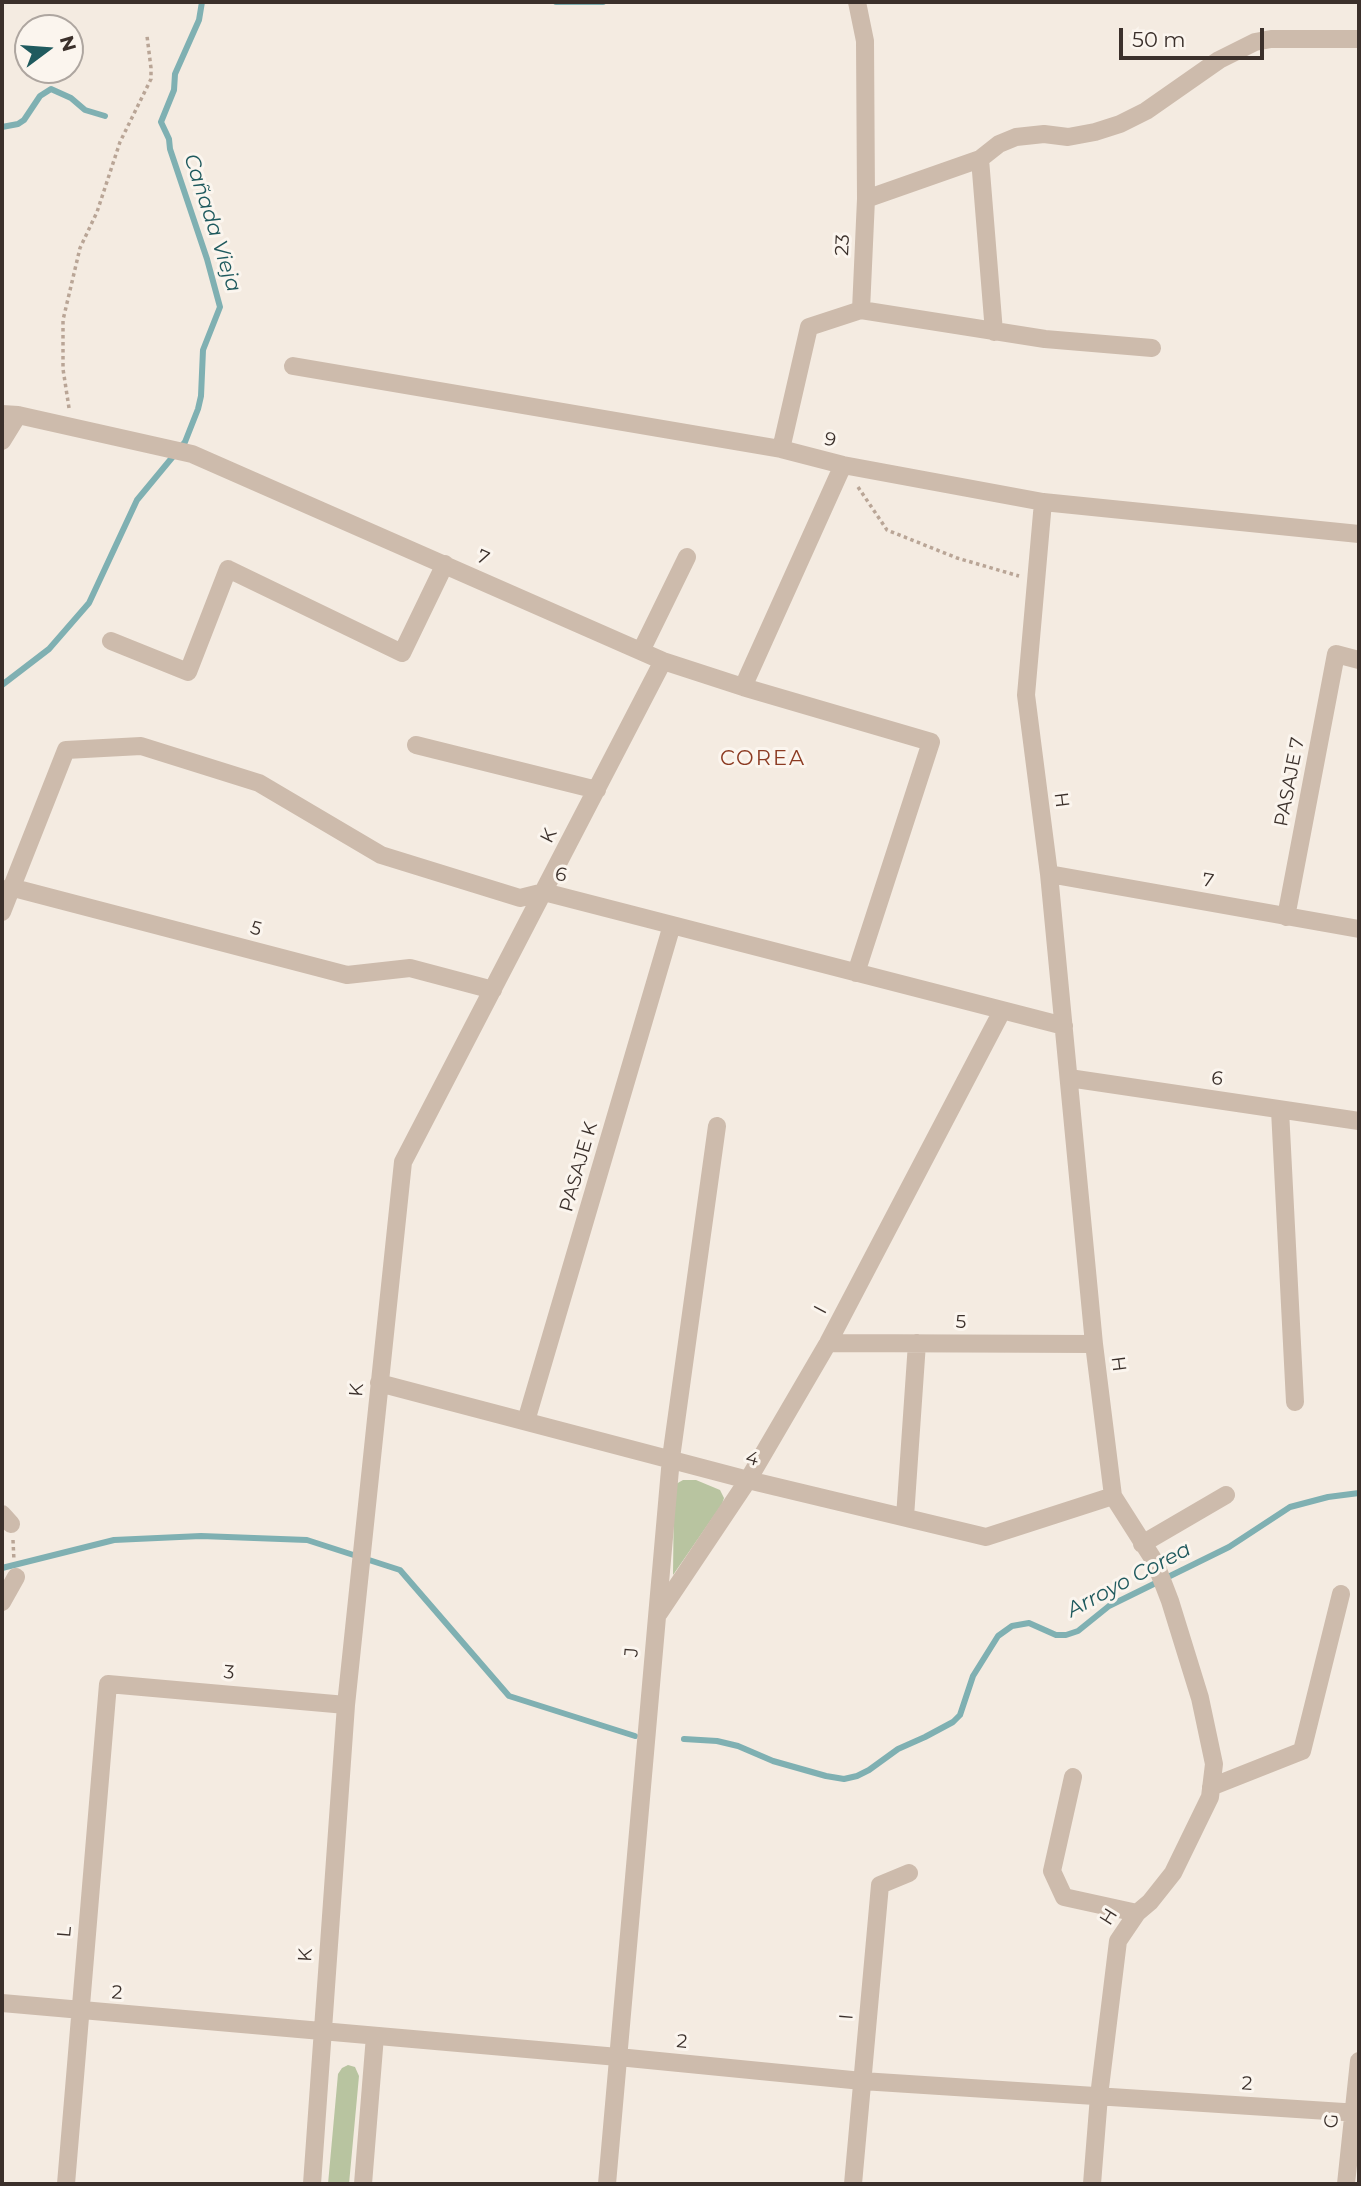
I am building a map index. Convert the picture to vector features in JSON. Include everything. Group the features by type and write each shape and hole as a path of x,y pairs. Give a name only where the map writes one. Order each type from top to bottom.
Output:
{"street":[{"name":"23","path":"856,2 865,41 866,199 861,310"},
{"path":"866,199 980,159 999,144 1016,137 1044,134 1068,136 1095,132 1120,124 1146,111 1219,61 1255,42 1271,38 1359,39"},
{"path":"980,159 994,332"},
{"path":"781,449 809,327 861,310 1045,339 1152,348"},
{"name":"9","path":"293,366 781,449 843,465 1043,502 1359,534"},
{"path":"2,441 10,414"},
{"name":"7","path":"10,414 191,454 663,661 931,742 856,973"},
{"path":"743,687 843,465"},
{"name":"H","path":"1043,502 1027,695 1049,874 1094,1344 1113,1496 1155,1562 1170,1601 1200,1698 1214,1764 1210,1797 1173,1873 1150,1902 1137,1913 1118,1941 1099,2096 1092,2184"},
{"path":"641,651 687,557"},
{"path":"111,641 188,672 228,569 402,653 446,565"},
{"name":"PASAJE 7","path":"1286,916 1336,654 1359,660"},
{"name":"K","path":"312,2184 346,1705 403,1162 663,661"},
{"path":"416,745 597,790"},
{"name":"6","path":"10,887 66,750 141,746 259,783 381,855 520,898 544,892 1064,1026"},
{"name":"7","path":"1049,874 1359,929"},
{"path":"2,912 10,887"},
{"name":"5","path":"10,887 347,975 410,968 493,990"},
{"name":"PASAJE K","path":"526,1421 672,925"},
{"name":"I","path":"657,1616 748,1480 828,1343 1002,1011"},
{"name":"6","path":"1069,1078 1359,1121"},
{"path":"1280,1110 1295,1402"},
{"name":"J","path":"607,2184 671,1458 717,1126"},
{"name":"5","path":"828,1343 1094,1344"},
{"path":"905,1517 917,1343"},
{"name":"4","path":"379,1382 748,1480 986,1537 1113,1496"},
{"path":"1142,1544 1226,1495"},
{"path":"2,1602 16,1577"},
{"path":"1211,1787 1302,1751 1341,1594"},
{"name":"3","path":"107,1684 346,1705"},
{"name":"L","path":"66,2184 107,1684"},
{"path":"1073,1777 1052,1871 1063,1896 1137,1913"},
{"name":"I","path":"853,2184 880,1885 909,1873"},
{"name":"2","path":"2,2003 862,2081 1357,2113"},
{"path":"363,2184 375,2036"},
{"name":"G","path":"1346,2184 1357,2113 1359,2061"}],"path":[{"path":"70,421 63,369 64,320 80,248 97,212 120,142 150,79 147,36"},
{"path":"843,465 887,530 957,558 1036,581"},
{"path":"7,1519 16,1577"}],"green space":[{"path":"683,1480 696,1480 720,1490 724,1498 673,1575 674,1492 676,1484"},
{"path":"348,2065 355,2067 359,2076 349,2184 328,2184 338,2074"}],"waterway":[{"name":"Cañada Vieja","path":"2,685 49,649 89,603 137,500 185,442 198,409 203,350 220,307 169,139 161,122 174,90 175,74 199,20 202,2"},
{"path":"556,2 603,2"},
{"path":"2,127 24,120 40,96 51,89 71,98 85,110 105,116"},
{"name":"Arroyo Corea","path":"684,1739 717,1741 738,1746 773,1761 826,1776 844,1779 857,1776 898,1749 953,1722 960,1715 973,1676 998,1636 1012,1626 1029,1623 1056,1635 1078,1631 1109,1606 1229,1547 1290,1507 1328,1497 1359,1493"},
{"path":"2,1568 114,1540 201,1536 307,1540 400,1570 509,1696 635,1736"}],"district":[{"name":"COREA","path":"763,759"}]}
